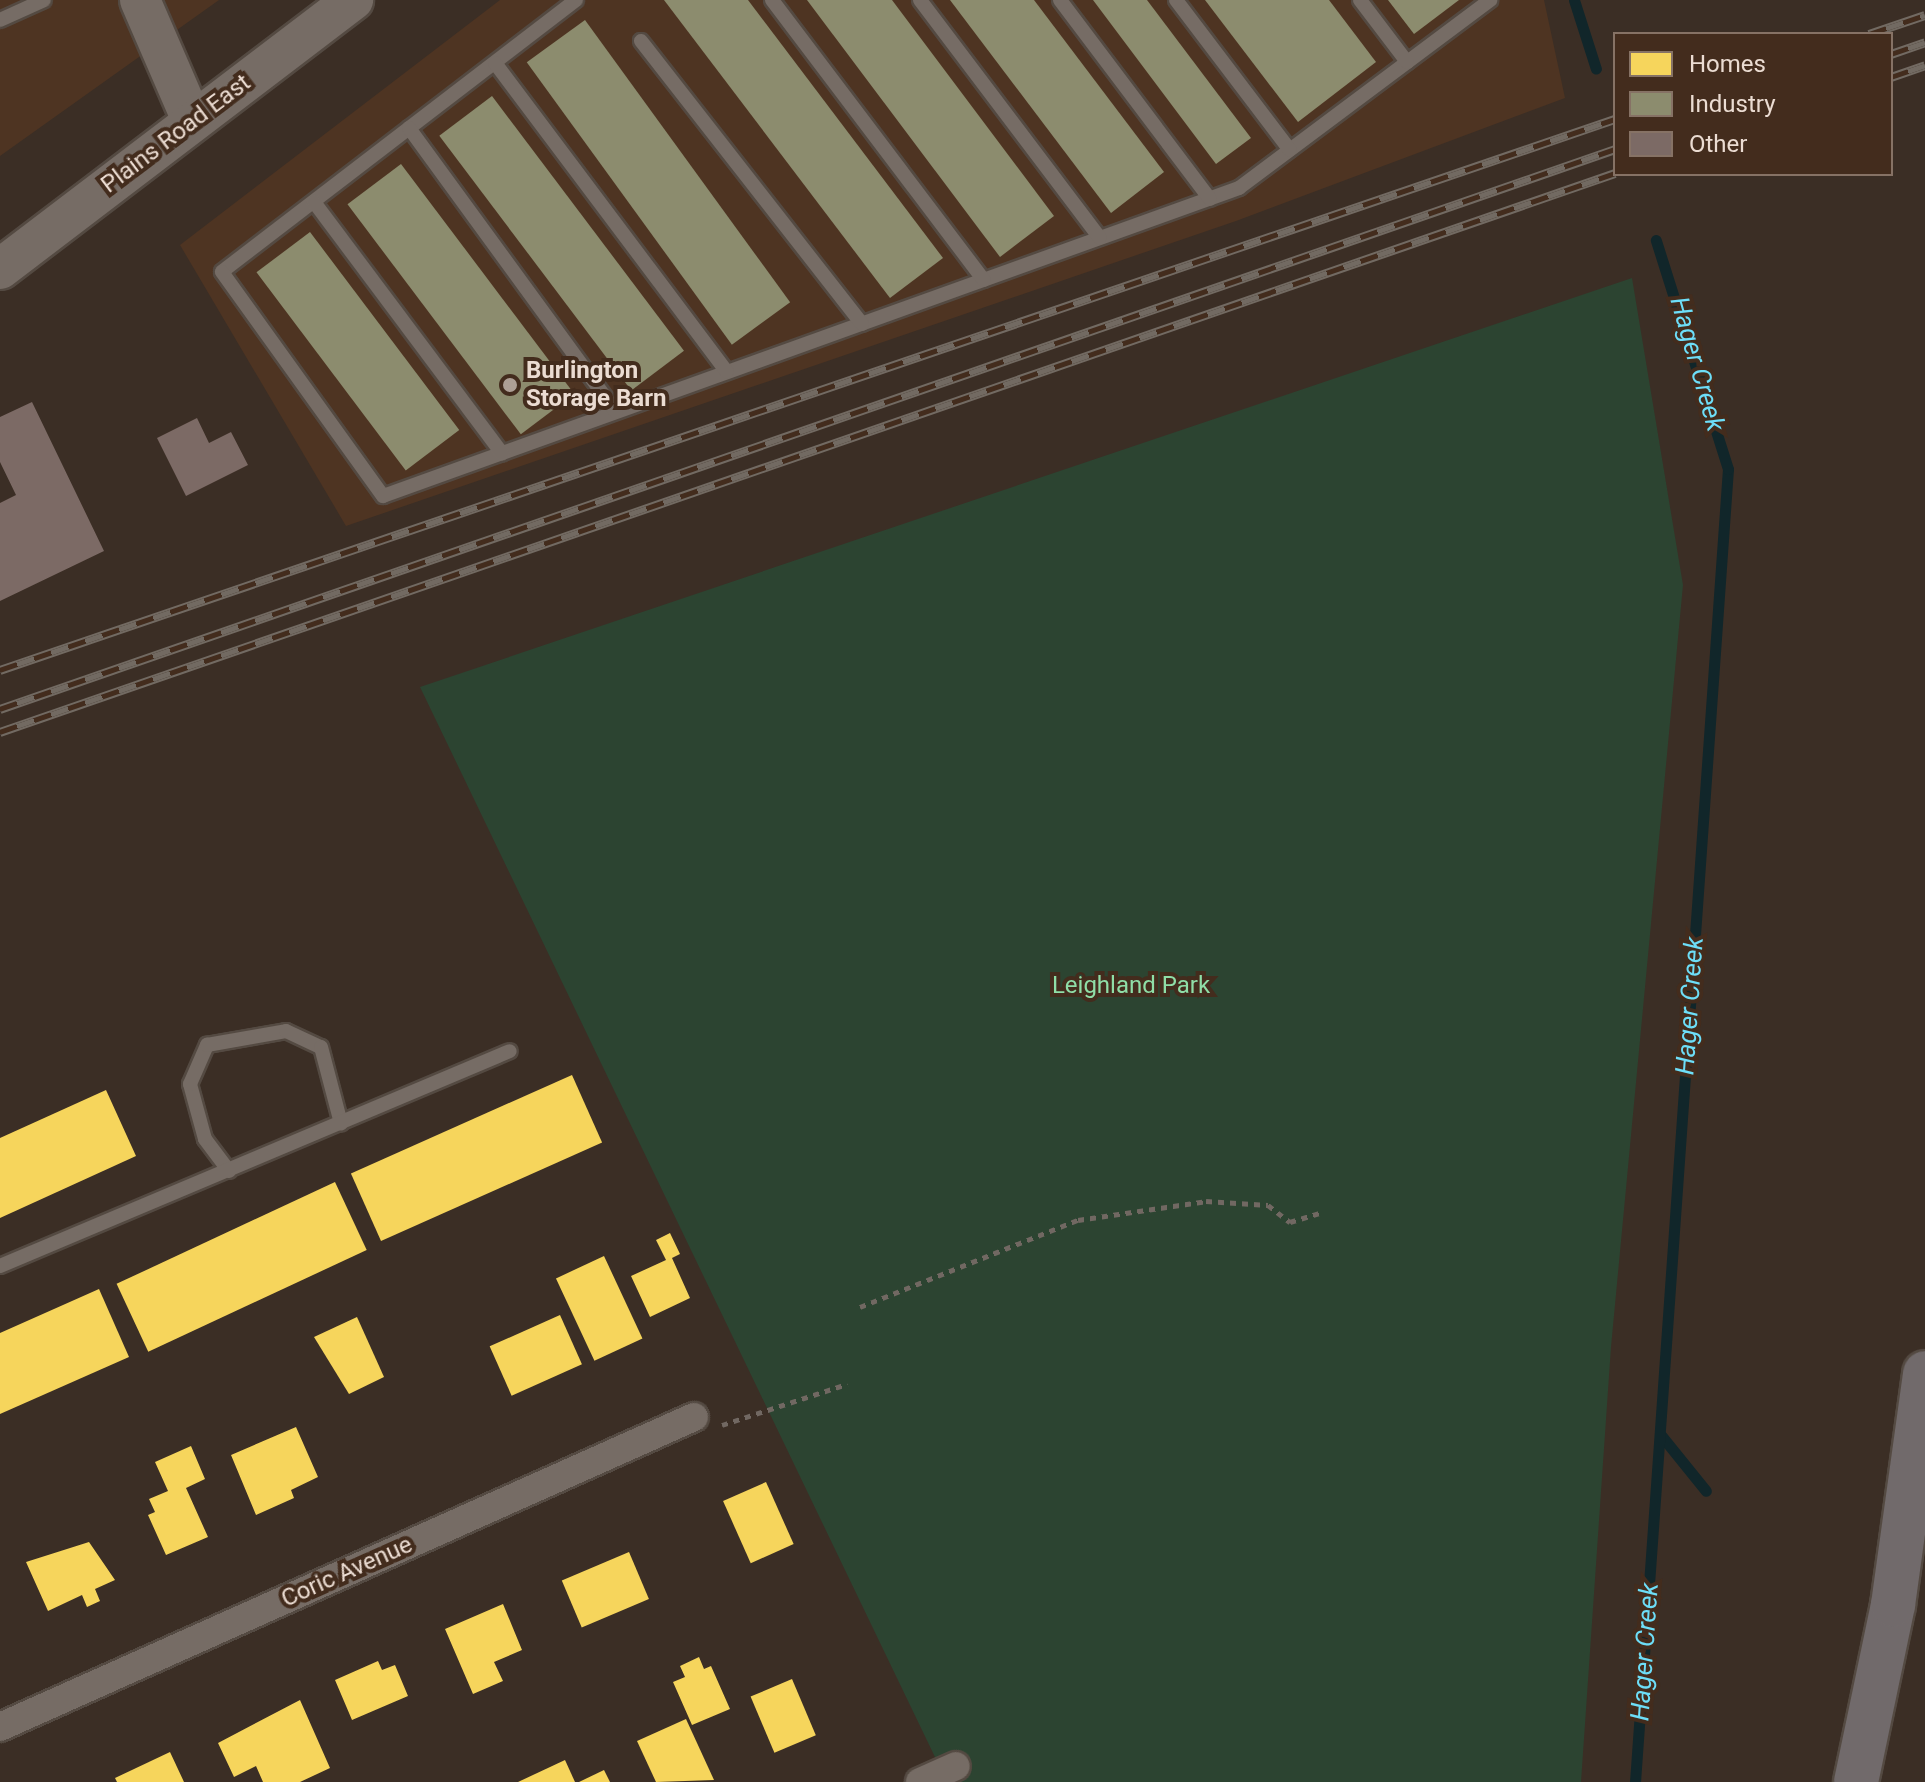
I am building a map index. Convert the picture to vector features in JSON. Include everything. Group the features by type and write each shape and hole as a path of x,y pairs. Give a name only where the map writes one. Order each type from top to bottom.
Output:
{"highway":[{"path":"1856,1782 1893,1605 1925,1373"}],"main road":[{"path":"140,0 192,120"},
{"name":"Plains Road East","path":"0,269 353,0"}],"street":[{"name":"Coric Avenue","path":"0,1727 694,1417"},
{"path":"920,1782 956,1766"}],"lane":[{"path":"576,0 222,272 383,496 1239,188 1490,0"},
{"path":"772,0 984,280"},
{"path":"920,0 1100,238"},
{"path":"1060,0 1210,199"},
{"path":"1176,0 1290,150"},
{"path":"1360,0 1407,62"},
{"path":"0,20 41,1"},
{"path":"641,41 862,324"},
{"path":"495,63 727,372"},
{"path":"409,128 616,412"},
{"path":"314,202 502,453"},
{"path":"229,1171 205,1139 190,1084 207,1045 286,1031 321,1047 341,1123"},
{"path":"0,1266 510,1051"}],"path":[{"path":"860,1307 1078,1220 1206,1201 1268,1205 1290,1222 1322,1212"},
{"path":"694,1417 727,1427 847,1384"}],"shaded area":[{"path":"0,0 219,0 0,156"},
{"name":"Burlington Storage Barn","path":"500,0 1544,0 1565,98 1236,221 346,526 180,245"}],"green space":[{"name":"Leighland Park","path":"1632,278 1683,585 1611,1347 1581,1782 947,1782 420,687"}],"building: Homes":[{"path":"572,1075 602,1143 381,1241 351,1173"},
{"path":"106,1090 136,1156 0,1218 0,1138"},
{"path":"335,1182 367,1250 148,1352 117,1284"},
{"path":"670,1233 680,1254 672,1258 690,1298 650,1317 631,1276 666,1260 656,1240"},
{"path":"604,1256 642,1338 594,1361 556,1278"},
{"path":"99,1289 129,1357 0,1414 0,1333"},
{"path":"560,1315 582,1364 512,1396 490,1346"},
{"path":"357,1317 384,1377 349,1394 314,1337"},
{"path":"296,1427 318,1477 291,1490 294,1498 256,1515 231,1455"},
{"path":"191,1446 205,1479 186,1488 208,1537 166,1555 148,1515 155,1512 149,1499 168,1491 155,1462"},
{"path":"766,1482 794,1544 751,1563 723,1501"},
{"path":"89,1542 115,1580 95,1589 100,1601 87,1607 82,1595 48,1611 26,1562"},
{"path":"629,1552 649,1599 582,1627 562,1581"},
{"path":"503,1604 522,1650 494,1662 503,1681 473,1694 445,1629"},
{"path":"699,1657 704,1669 711,1666 730,1709 692,1725 673,1682 685,1677 680,1666"},
{"path":"378,1661 382,1670 395,1665 408,1696 352,1720 335,1680"},
{"path":"792,1679 816,1735 774,1753 751,1697"},
{"path":"300,1700 330,1768 300,1782 263,1782 256,1766 234,1777 218,1743"},
{"path":"686,1719 714,1780 656,1782 637,1741"},
{"path":"170,1752 184,1782 117,1782 115,1778"},
{"path":"565,1760 575,1782 518,1782"},
{"path":"604,1770 610,1782 579,1782"}],"building: Industry":[{"path":"664,0 748,0 943,258 890,298"},
{"path":"807,0 892,0 1054,216 1000,257"},
{"path":"950,0 1034,0 1164,172 1111,213"},
{"path":"1093,0 1147,0 1251,138 1216,164"},
{"path":"1205,0 1329,0 1376,62 1298,122"},
{"path":"1388,0 1459,0 1414,34"},
{"path":"585,20 790,302 732,345 527,62"},
{"path":"492,96 684,351 631,390 439,136"},
{"path":"401,164 574,394 521,434 347,204"},
{"path":"310,232 459,430 406,470 256,272"}],"building: Other":[{"path":"32,402 104,551 0,601 0,503 16,495 0,462 0,417"},
{"path":"197,418 209,443 231,432 248,465 186,496 157,438"}],"waterway":[{"name":"Hager Creek","path":"1574,0 1596,69"},
{"name":"Hager Creek","path":"1635,1782 1728,469 1656,240"},
{"path":"1660,1434 1706,1491"}],"railway":[{"path":"1875,32 1925,15"},
{"path":"1893,53 1925,42"},
{"path":"1893,76 1925,65"},
{"path":"0,670 1613,120"},
{"path":"0,709 1613,150"},
{"path":"0,732 1613,174"}],"place":[{"name":"Burlington Storage Barn","path":"510,385"}]}
